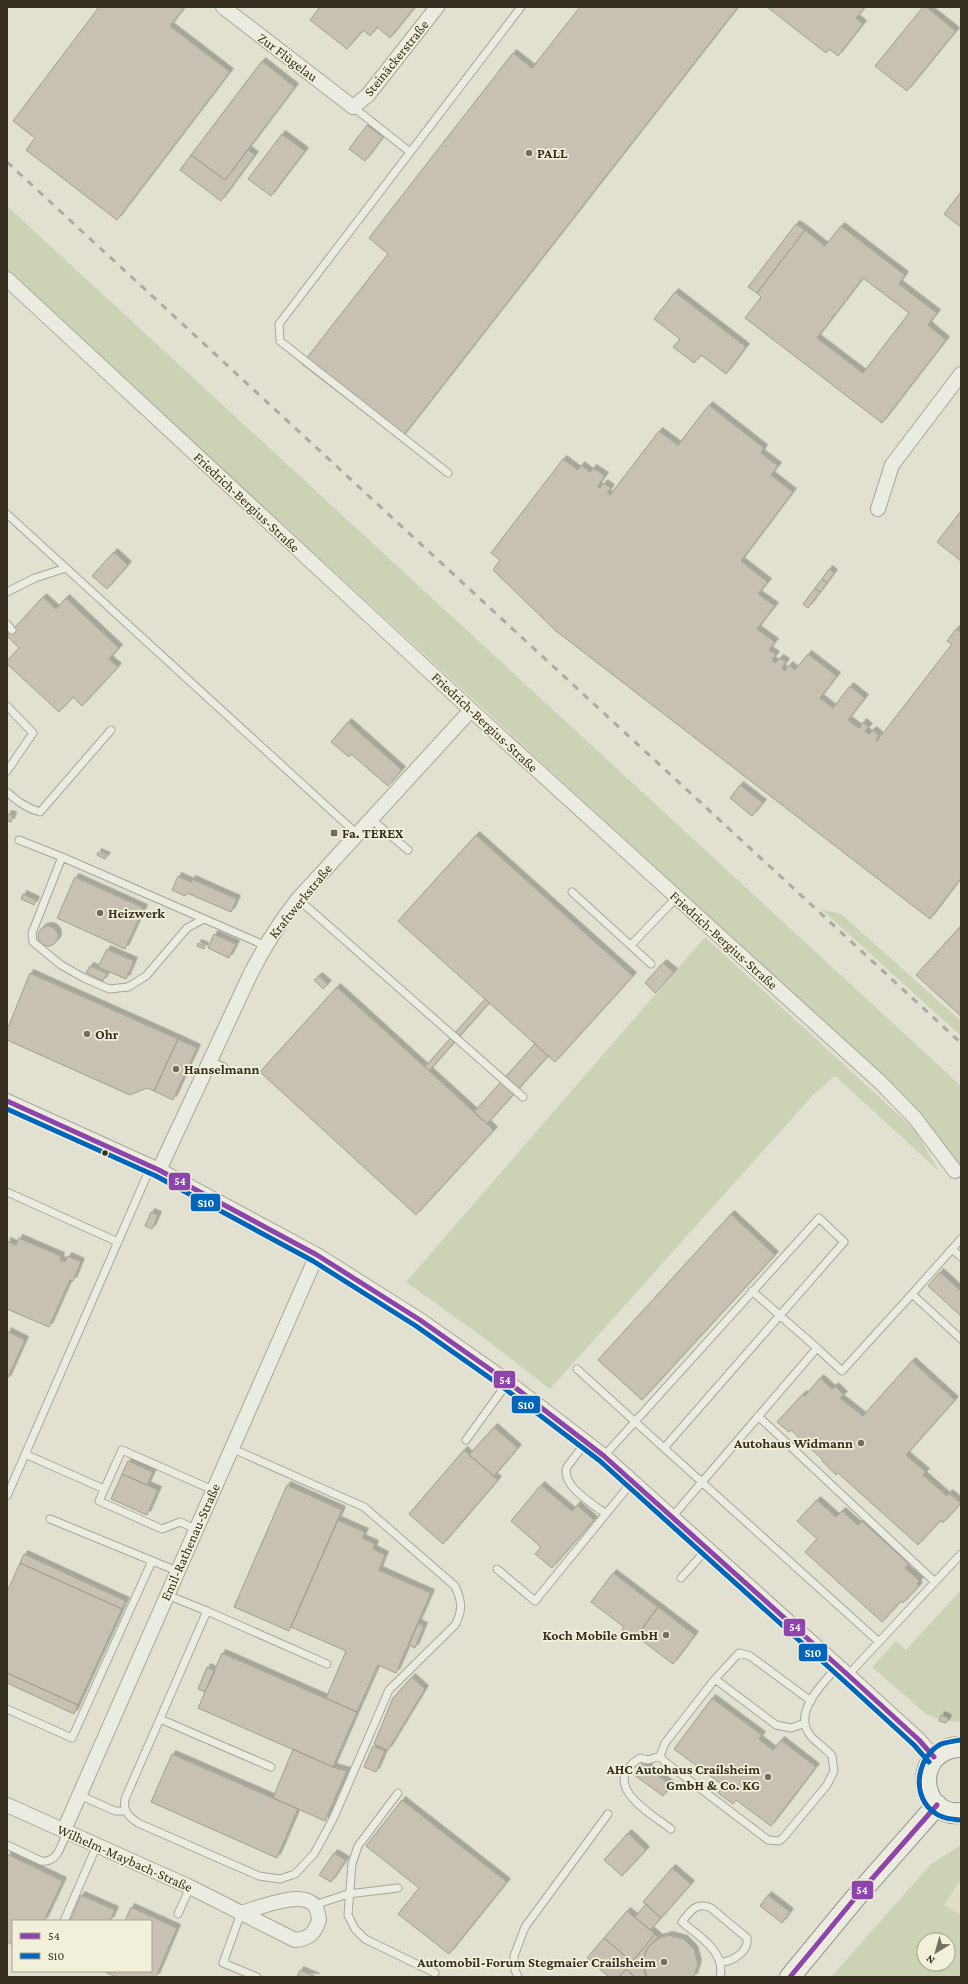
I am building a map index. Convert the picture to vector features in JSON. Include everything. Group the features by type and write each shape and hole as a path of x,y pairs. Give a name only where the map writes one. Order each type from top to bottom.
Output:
{"main road":[{"path":"961,1747 953,1747 934,1757 927,1771 926,1787 930,1797 937,1805 946,1811 961,1813"},
{"path":"790,1977 856,1897 937,1805"}],"street":[{"name":"Zur Flügelau","path":"223,7 353,107"},
{"name":"Steinäckerstraße","path":"353,107 368,95 437,7"},
{"name":"Friedrich-Bergius-Straße","path":"7,280 471,710 880,1082 914,1118 955,1171"},
{"path":"878,509 892,465 961,374"},
{"name":"Kraftwerkstraße","path":"155,1168 264,945 298,899 471,710"},
{"path":"7,1100 155,1168 316,1255 420,1320 508,1382 604,1456 919,1740 934,1757"},
{"name":"Emil-Rathenau-Straße","path":"66,1831 79,1795 316,1255"},
{"name":"Wilhelm-Maybach-Straße","path":"7,1805 190,1887 295,1940 305,1939 317,1928 320,1920 314,1905"},
{"path":"241,1913 296,1898 306,1899 314,1905"}],"lane":[{"path":"448,473 280,341 279,324 521,7"},
{"path":"353,107 410,152"},
{"path":"8,515 357,834"},
{"path":"7,592 35,578 66,568"},
{"path":"7,706 33,733 7,771"},
{"path":"7,792 17,801 30,809 40,812 111,730"},
{"path":"371,819 408,850"},
{"path":"19,840 62,856 264,945"},
{"path":"62,856 32,933 33,942 61,965 84,978 109,989 128,987 146,976 187,928 204,919"},
{"path":"572,892 651,964"},
{"path":"631,945 676,897"},
{"path":"298,899 523,1097"},
{"path":"208,1061 224,1067"},
{"path":"7,1496 118,1242 155,1168"},
{"path":"7,1192 118,1242"},
{"path":"604,1456 819,1218 844,1242 664,1448"},
{"path":"752,1291 842,1371 961,1238"},
{"path":"952,1249 961,1258"},
{"path":"912,1294 961,1339"},
{"path":"672,1517 817,1348"},
{"path":"578,1369 879,1642"},
{"path":"466,1440 508,1382"},
{"path":"758,1416 935,1582"},
{"path":"586,1442 566,1467 566,1479 570,1485 606,1514"},
{"path":"206,1612 125,1798 125,1811 138,1823 259,1876 280,1879 295,1874 314,1854 334,1817 389,1690 455,1625 461,1614 461,1600 455,1586 364,1507 232,1448"},
{"path":"196,1529 180,1522 162,1529 99,1501 122,1450 213,1490"},
{"path":"25,1454 104,1489"},
{"path":"497,1569 535,1601 632,1482"},
{"path":"50,1519 177,1571"},
{"path":"681,1578 707,1549"},
{"path":"660,1756 664,1761 768,1840 779,1841 788,1833 827,1785 834,1771 832,1756 809,1735 805,1723 806,1712 811,1701 843,1671 879,1642 961,1554"},
{"path":"7,1708 72,1738 152,1561"},
{"path":"167,1595 328,1664"},
{"path":"660,1756 665,1743 715,1679 739,1653 744,1654 811,1701"},
{"path":"715,1679 776,1726 791,1728 805,1723"},
{"path":"160,1719 270,1767"},
{"path":"660,1756 648,1760 640,1758 633,1762 624,1779 625,1788 633,1799 671,1829"},
{"path":"398,1793 358,1846 352,1864 348,1894 348,1915 355,1929 365,1939 435,1973"},
{"path":"79,1795 115,1811 125,1811"},
{"path":"518,1977 514,1970 514,1956 525,1927 608,1814"},
{"path":"7,1846 42,1861 48,1862 56,1857 66,1831"},
{"path":"64,1920 97,1845"},
{"path":"178,1914 190,1887"},
{"path":"314,1905 348,1894 398,1888"},
{"path":"720,1962 732,1961 736,1958 746,1946 747,1938 711,1908 704,1905 696,1906 682,1922 714,1950 720,1962 720,1977"},
{"path":"241,1913 223,1963 256,1977"}],"green space":[{"path":"7,206 961,1086 961,1176 946,1151 753,957 7,270"},
{"path":"821,909 841,914 961,1021 961,1036"},
{"path":"705,937 915,1130 939,1171 835,1076 814,1094 550,1389 480,1335 406,1282"},
{"path":"961,1590 961,1722 943,1721 926,1714 872,1667 896,1641 906,1650"},
{"path":"961,1845 961,1879 944,1905 961,1915 961,1977 831,1977 931,1864"},
{"path":"961,1879 961,1915 944,1905"}],"building":[{"path":"99,7 185,7 170,26 230,72 117,220 26,150 35,138 13,121"},
{"path":"320,7 415,7 390,38 377,27 370,36 363,30 347,49 310,20"},
{"name":"PALL","path":"580,7 738,7 400,440 302,364 388,254 369,238 513,53 532,68"},
{"path":"767,7 865,7 856,18 863,24 838,56 829,49 826,53"},
{"path":"923,7 926,7 956,31 907,91 875,66"},
{"path":"262,61 295,87 225,180 191,155"},
{"path":"367,125 383,137 365,161 349,149"},
{"path":"282,134 305,151 271,196 248,179"},
{"path":"248,150 255,155 221,201 180,170 191,155 225,180"},
{"path":"961,192 961,227 944,214"},
{"path":"796,224 805,230 757,293 748,287"},
{"path":"841,226 905,275 899,284 937,313 928,325 946,340 882,423 745,318 761,297 757,293 805,230 825,246","holes":["863,278 909,313 863,373 817,338"]},
{"path":"675,292 746,347 726,374 701,355 694,363 673,347 680,339 654,319"},
{"path":"709,405 764,448 761,453 778,466 771,475 793,492 741,561 768,582 758,594 775,606 757,629 775,642 769,650 776,655 772,660 775,663 780,658 786,662 782,668 785,671 789,665 795,670 808,654 837,676 820,698 833,708 850,686 865,698 848,720 859,728 863,722 869,727 865,731 869,734 873,730 879,735 876,740 877,741 952,644 947,641 956,629 961,632 961,878 930,919 556,631 493,570 500,560 491,553 563,459 578,470 581,465 590,472 593,468 605,476 598,486 600,488 604,483 611,488 607,493 610,495 659,431 678,445"},
{"path":"961,511 961,561 937,542"},
{"path":"114,552 128,565 107,589 92,576"},
{"path":"829,569 834,573 827,583 822,579"},
{"path":"822,579 827,583 820,592 815,588"},
{"path":"815,588 820,592 808,608 803,604"},
{"path":"43,597 56,609 66,598 119,648 109,659 118,667 82,706 73,697 59,712 7,664 7,661 19,648 7,636"},
{"path":"348,722 402,770 388,786 351,754 349,757 331,742"},
{"path":"740,785 763,803 752,816 730,798"},
{"path":"7,814 13,815 11,822 7,821"},
{"path":"476,835 633,976 555,1062 398,921"},
{"path":"98,852 107,856 105,859 97,855"},
{"path":"178,876 191,882 192,879 237,899 231,912 187,893 185,896 172,890"},
{"name":"Heizwerk","path":"75,877 144,908 125,949 57,918"},
{"path":"23,894 36,900 34,905 21,899"},
{"path":"48,926 55,929 58,936 55,943 48,946 41,943 38,936 41,929"},
{"path":"961,926 961,1016 916,975"},
{"path":"214,934 236,944 229,958 208,948"},
{"path":"198,943 205,946 204,949 197,946"},
{"path":"107,949 134,961 126,979 98,967"},
{"path":"663,963 674,972 655,993 645,983"},
{"path":"90,966 107,973 103,981 86,973"},
{"name":"Ohr","path":"30,973 178,1039 154,1091 147,1088 130,1095 7,1040 7,1030"},
{"path":"319,976 328,984 323,989 314,980"},
{"path":"337,987 494,1130 416,1215 260,1072"},
{"path":"485,999 489,1003 429,1071 425,1067"},
{"name":"Hanselmann","path":"178,1039 197,1048 173,1100 154,1091"},
{"path":"535,1044 548,1056 487,1124 474,1112"},
{"path":"151,1212 158,1215 152,1229 145,1226"},
{"path":"731,1214 775,1255 642,1400 598,1360"},
{"path":"19,1238 61,1256 60,1260 65,1262 68,1256 81,1262 73,1281 70,1280 49,1327 7,1309 7,1241 16,1245"},
{"path":"940,1272 961,1291 961,1316 928,1286"},
{"path":"7,1331 25,1340 7,1380"},
{"name":"Autohaus Widmann","path":"912,1361 955,1400 906,1455 926,1472 923,1475 947,1496 949,1493 961,1503 943,1523 941,1520 918,1545 838,1473 836,1475 822,1461 823,1460 791,1430 789,1432 777,1422 803,1394 805,1396 820,1378 832,1389 835,1386 844,1395 840,1398 863,1416"},
{"path":"494,1427 518,1448 494,1476 469,1455"},
{"path":"464,1450 498,1480 443,1544 409,1514"},
{"path":"128,1461 153,1472 147,1485 122,1474"},
{"path":"122,1474 158,1490 147,1515 111,1499"},
{"path":"287,1485 342,1510 289,1631 234,1607"},
{"path":"541,1485 572,1511 577,1505 594,1520 552,1568 535,1554 541,1547 511,1521"},
{"path":"817,1500 836,1517 842,1511 858,1525 862,1521 909,1564 905,1568 920,1581 917,1584 919,1586 903,1603 901,1601 882,1622 805,1552 817,1539 797,1521"},
{"path":"338,1520 365,1532 362,1538 375,1544 373,1549 385,1555 379,1570 431,1593 396,1673 378,1665 357,1712 326,1698 346,1651 291,1627"},
{"path":"24,1554 126,1601 122,1609 20,1563"},
{"path":"20,1563 122,1609 78,1705 7,1673 7,1592"},
{"path":"613,1573 658,1607 635,1639 622,1630 624,1627 591,1602"},
{"name":"Koch Mobile GmbH","path":"658,1607 695,1635 673,1664 636,1636"},
{"path":"418,1623 424,1626 415,1648 409,1645"},
{"path":"222,1653 357,1712 333,1767 198,1708"},
{"path":"207,1667 215,1671 205,1692 198,1689"},
{"path":"7,1673 78,1705 74,1714 7,1683"},
{"path":"412,1677 425,1689 388,1750 374,1744 393,1698"},
{"path":"712,1698 762,1735 759,1739 773,1750 781,1740 816,1767 771,1826 736,1800 733,1804 718,1793 724,1786 674,1749"},
{"path":"941,1715 948,1718 946,1723 939,1721"},
{"path":"373,1746 385,1751 376,1772 364,1767"},
{"path":"293,1749 333,1767 347,1771 325,1821 273,1798"},
{"path":"172,1754 298,1809 277,1858 151,1802"},
{"path":"642,1763 671,1785 663,1796 633,1774"},
{"path":"402,1800 507,1882 449,1954 398,1914 419,1888 366,1846"},
{"path":"628,1833 646,1850 622,1876 604,1860"},
{"path":"334,1853 346,1860 331,1882 319,1875"},
{"path":"7,1854 63,1881 44,1920 12,1920 12,1944 7,1942"},
{"path":"672,1868 691,1884 661,1918 643,1902"},
{"path":"81,1895 115,1910 110,1920 70,1920"},
{"path":"768,1895 790,1912 782,1923 760,1906"},
{"path":"646,1904 661,1918 650,1930 635,1917"},
{"path":"131,1907 177,1928 156,1977 116,1977 105,1972 152,1972 152,1920 125,1920"},
{"path":"627,1911 655,1934 632,1962 604,1938"},
{"path":"655,1934 659,1938 647,1948 643,1962 647,1977 635,1977 626,1969"},
{"path":"669,1935 684,1939 694,1949 698,1964 694,1977 647,1977 645,1975 643,1962 647,1948 656,1939"},
{"path":"604,1938 632,1962 619,1977 609,1977 587,1958"},
{"path":"626,1969 635,1977 619,1977"},
{"path":"300,1970 316,1977 297,1977"}],"railway":[{"path":"7,162 961,1043"}],"transit line":[{"name":"54","path":"7,1101 159,1170 317,1255 420,1320 508,1382 604,1456 848,1675 919,1740 934,1757"},
{"name":"S10","path":"7,1109 156,1176 313,1261 416,1326 504,1388 600,1461 843,1680 914,1745 929,1762"},
{"name":"S10","path":"960,1740 941,1744 933,1750 922,1765 919,1784 921,1794 925,1802 934,1813 948,1819 960,1820"},
{"name":"54","path":"790,1977 856,1897 937,1805"}],"place":[{"name":"PALL","path":"529,153"},
{"name":"Fa. TEREX","path":"334,833"},
{"name":"Heizwerk","path":"100,913"},
{"name":"Ohr","path":"87,1034"},
{"name":"Hanselmann","path":"176,1069"},
{"name":"Autohaus Widmann","path":"861,1443"},
{"name":"Koch Mobile GmbH","path":"666,1635"},
{"name":"AHC Autohaus Crailsheim GmbH & Co. KG","path":"768,1777"},
{"name":"Automobil-Forum Stegmaier Crailsheim","path":"664,1962"}]}
